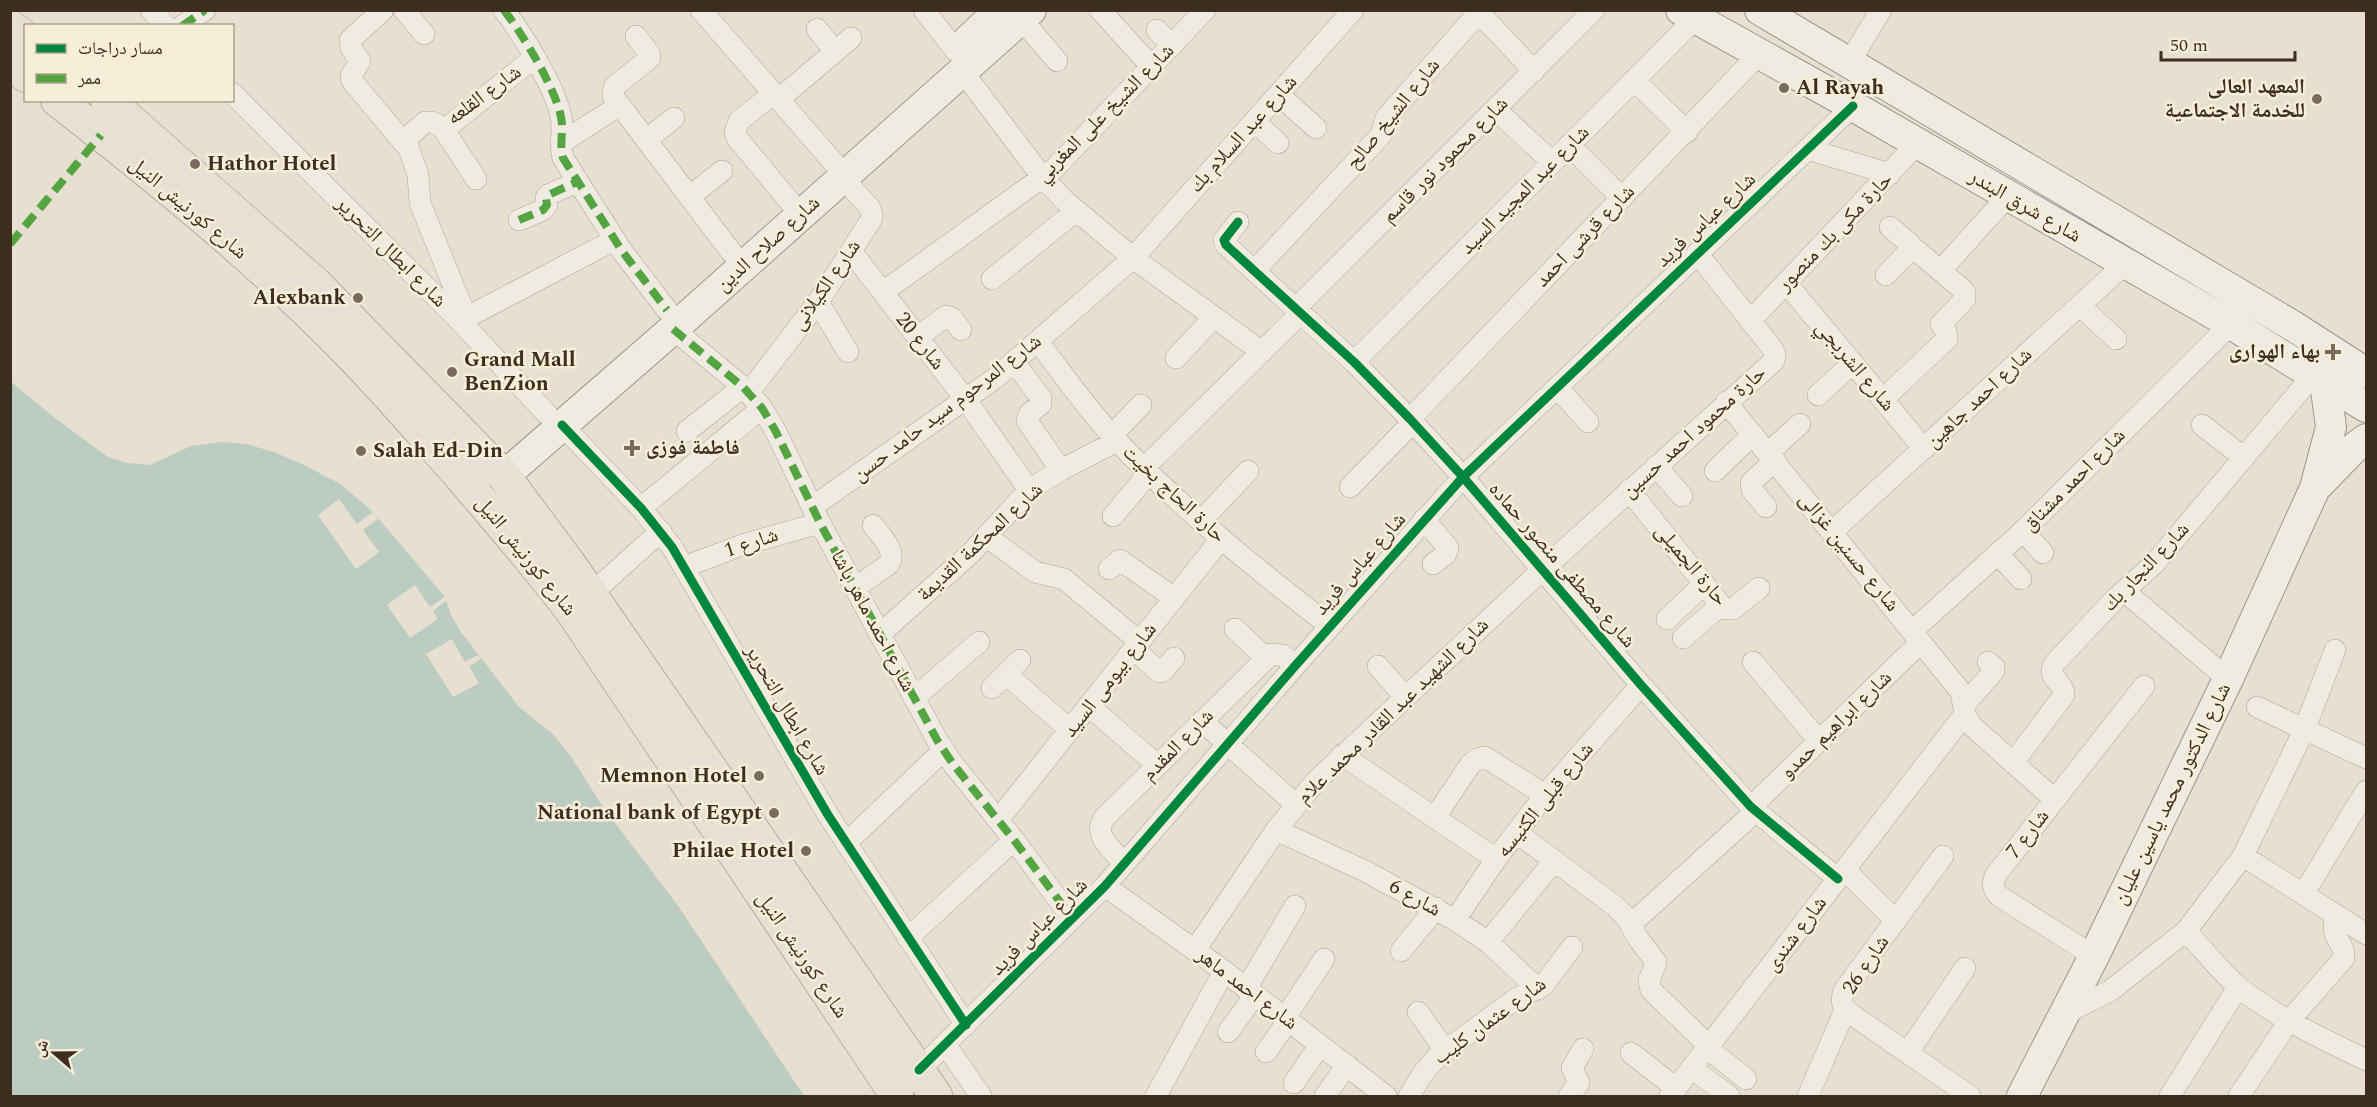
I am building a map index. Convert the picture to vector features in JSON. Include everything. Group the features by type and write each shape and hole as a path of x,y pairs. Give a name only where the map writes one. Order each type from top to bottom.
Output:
{"main road":[{"name":"شارع شرق البندر","path":"1760,10 2367,373"},
{"name":"شارع صلاح الدين","path":"497,468 555,420 960,62 1010,13"},
{"name":"شارع شرق البندر","path":"1688,14 1918,143 2231,324 2367,407"},
{"path":"10,26 24,36"},
{"path":"10,64 24,74"},
{"name":"شارع كورنيش النيل","path":"59,102 255,264 339,343 410,419 525,552 571,610 897,1096"},
{"name":"شارع كورنيش النيل","path":"109,102 315,283 497,468 591,594 928,1083"},
{"name":"شارع صلاح الدين","path":"670,319 732,253 790,202 838,170"},
{"name":"شارع الدكتور محمد ياسين عليان","path":"2022,1096 2094,956 2228,679 2315,488 2331,427 2319,378"},
{"path":"410,419 435,429 477,467 497,468"},
{"name":"شارع الدكتور محمد ياسين عليان","path":"2315,488 2349,453 2367,439"}],"street":[{"path":"151,10 164,24"},
{"path":"185,24 205,10"},
{"path":"383,10 350,40 351,48 360,61 351,76 352,81 404,141 413,158 418,175 420,203 463,319 614,240"},
{"path":"404,10 424,34"},
{"path":"701,10 838,170"},
{"path":"924,10 1043,178 1076,211 1133,258 1262,352"},
{"path":"1100,10 1152,67"},
{"name":"شارع الشيخ على المغربي","path":"883,292 1043,178 1205,10"},
{"name":"شارع عبد السلام بك","path":"1133,258 1353,10"},
{"name":"شارع محمود نور قاسم","path":"1113,516 1147,471 1262,352 1298,311 1594,10"},
{"path":"1849,63 1881,10"},
{"name":"شارع احمد ماهر باشا","path":"505,11 534,58 558,105 563,130 561,143 563,158 577,182 614,240 670,319 751,396 944,750 1072,918"},
{"path":"1010,13 1057,61"},
{"name":"شارع عبد المجيد السيد","path":"1354,362 1634,80 1688,14"},
{"name":"شارع الشيخ صالح","path":"1255,270 1381,135 1386,118 1472,20 1478,17 1485,18 1534,71"},
{"path":"817,29 835,52"},
{"path":"1157,30 1172,46"},
{"path":"636,36 650,53 650,58 614,87 613,96 732,253"},
{"path":"790,202 737,138 735,132 739,121 776,96 851,38"},
{"name":"شارع قرشى احمد","path":"1350,487 1760,53"},
{"name":"شارع القلعه","path":"404,141 425,122 432,122 442,127 450,125 534,58"},
{"path":"1634,80 1687,132"},
{"path":"1278,94 1316,128"},
{"name":"شارع ابطال التحرير","path":"234,95 463,319 661,531 809,784 966,1025"},
{"path":"561,143 620,105"},
{"name":"شارع عباس فريد","path":"928,1083 945,1044 1105,886 1462,477 1853,106"},
{"path":"1496,110 1552,162"},
{"path":"646,140 674,118"},
{"path":"1254,121 1278,143"},
{"path":"442,127 476,179"},
{"name":"حارة مكى بك منصور","path":"1751,320 1918,143"},
{"path":"1569,145 1622,198"},
{"path":"1807,149 1890,174"},
{"name":"شارع الكيلانى","path":"687,431 751,396 818,302 871,220 870,208 838,170"},
{"path":"689,197 722,171"},
{"path":"519,220 543,210 547,205 548,195 577,182"},
{"path":"1941,270 2008,196"},
{"path":"993,279 1076,211"},
{"name":"شارع مصطفى منصور حماده","path":"1238,222 1224,243 1354,362 1412,421 1641,685 1753,809 1841,874 1896,921"},
{"path":"1883,399 1947,339 1947,332 1941,324 1965,299 1962,289 1919,251 1912,249 1910,244 1890,226"},
{"path":"1886,275 1912,249"},
{"name":"شارع 20","path":"851,251 966,400 1029,490"},
{"name":"حارة محمود احمد حسين","path":"1541,570 1774,361 1775,354 1772,348 1697,253"},
{"name":"شارع المرحوم سيد حامد حسن","path":"816,515 1014,362 1133,258"},
{"name":"شارع احمد جاهين","path":"1833,531 2125,264"},
{"name":"شارع الشربجي","path":"1786,282 1924,449"},
{"path":"818,302 848,352"},
{"path":"2080,306 2116,339"},
{"path":"918,337 946,316 952,318 961,330"},
{"path":"1176,358 1214,317"},
{"name":"شارع احمد مشناق","path":"1916,636 2231,324"},
{"name":"حارة الحاج بخيت","path":"1038,342 1115,438 1147,471 1221,539 1330,626"},
{"path":"1014,362 1041,398 1041,404 1029,414 1027,420 1061,470"},
{"path":"1818,395 1853,363"},
{"name":"شارع النجار بك","path":"2013,763 2064,695 2061,686 2052,676 2052,667 2124,591 2155,563 2243,457 2319,378"},
{"path":"1557,387 1588,422"},
{"path":"641,508 751,396"},
{"name":"شارع حسنين غزالى","path":"1726,402 1833,531 1961,692 1965,710"},
{"name":"شارع المحكمة القديمة","path":"880,634 971,553 1029,490 1115,438 1141,405"},
{"path":"1766,507 1752,490 1751,483 1800,424"},
{"path":"2202,425 2243,457"},
{"path":"1714,471 1753,434"},
{"path":"1656,466 1682,496"},
{"path":"1201,521 1248,471"},
{"name":"حارة الجميلى","path":"1629,490 1724,609 1733,609 1759,588"},
{"name":"شارع 1","path":"684,567 816,515"},
{"path":"1424,519 1448,548 1446,554 1433,564"},
{"path":"855,588 889,564 891,560 892,552 873,525"},
{"path":"591,594 661,531"},
{"path":"2023,531 2043,553"},
{"path":"986,536 1035,572 1064,579 1137,646 1159,672 1174,658"},
{"name":"شارع بيومى السيد","path":"998,820 1221,539"},
{"path":"1998,554 2021,579"},
{"path":"1109,568 1120,560 1174,598"},
{"name":"شارع الشهيد عبد القادر محمد علام","path":"1195,950 1295,804 1342,755 1541,570"},
{"path":"1667,619 1704,584"},
{"path":"2124,591 2228,679"},
{"path":"1683,638 1721,605"},
{"path":"1236,629 1266,658 1277,653 1295,666"},
{"name":"شارع ابراهيم حمدو","path":"1631,924 1753,809 1916,636"},
{"path":"914,698 979,642"},
{"path":"2064,1014 2110,991 2186,932 2242,856 2305,728 2335,650"},
{"name":"شارع المقدم","path":"1124,863 1101,835 1101,822 1266,658"},
{"path":"1753,662 1819,741"},
{"name":"شارع شندى","path":"1673,1092 1994,671 1994,667 1988,662"},
{"path":"1378,666 1405,698"},
{"path":"1006,674 1070,730"},
{"name":"شارع قبلى الكنيسه","path":"1455,920 1496,859 1545,795 1641,685"},
{"name":"شارع 7","path":"2094,956 1999,896 1993,883 1995,876 2144,686"},
{"path":"1089,706 1158,765"},
{"path":"2257,707 2367,758"},
{"path":"1965,710 1971,725 2055,800"},
{"path":"1202,721 1295,804"},
{"path":"846,843 944,750"},
{"path":"1342,755 1496,859"},
{"path":"1435,817 1470,765 1477,759 1485,757 1545,795"},
{"path":"2304,893 2367,791"},
{"name":"شارع 6","path":"1276,830 1373,875 1436,908 1488,942 1538,989"},
{"path":"1517,833 1602,895 1627,918 1637,937 1656,962 1649,981 1651,990 1708,1047 1746,1079"},
{"path":"908,938 1014,840"},
{"name":"شارع 26","path":"1944,856 1845,989 1842,1003 1845,1010 1970,1096"},
{"path":"2242,856 2367,934"},
{"path":"1488,942 1554,861"},
{"name":"شارع احمد ماهر","path":"1105,886 1224,971 1386,1096"},
{"path":"1228,1032 1295,906"},
{"path":"1401,951 1436,908"},
{"path":"2239,1096 2289,1021 2344,958 2345,952 2333,925 2337,916"},
{"path":"2186,932 2238,987 2289,1021 2367,1060"},
{"name":"شارع عثمان كليب","path":"1409,1096 1424,1072 1445,1050 1517,998 1538,989 1548,981 1572,947"},
{"path":"1266,1052 1324,959"},
{"path":"1908,1053 1965,968"},
{"path":"1156,1096 1224,971"},
{"path":"2170,1096 2238,987"},
{"path":"1808,1096 1845,1010"},
{"path":"1418,1012 1445,1050"},
{"path":"945,1044 981,1096"},
{"path":"1294,1083 1320,1045"},
{"path":"1569,1096 1579,1083 1572,1068 1583,1048"},
{"path":"1631,1053 1673,1092"},
{"path":"1325,1096 1347,1065"},
{"path":"1691,1068 1729,1096"}],"shaded area":[{"path":"10,381 108,457 128,463 150,465 191,446 222,442 246,444 274,452 342,485 373,512 445,597 451,615 461,632 519,707 553,734 572,758 603,807 679,907 804,1096 11,1096"}],"pier":[{"path":"339,499 357,524 373,512 378,519 363,530 379,552 356,569 318,515"},
{"path":"415,585 430,607 445,597 447,600 433,611 438,619 410,638 387,605"},
{"path":"452,639 465,662 478,655 481,659 469,666 479,683 453,697 426,654"}],"marked path":[{"path":"185,24 205,10"},
{"path":"504,10 529,47 558,105 562,127 563,158 622,251 667,310"},
{"path":"10,244 101,135"},
{"path":"519,220 543,210 547,205 548,195 577,182"},
{"path":"673,329 743,387 762,408 820,523 937,740 1072,918"}],"cycle path":[{"path":"919,1070 1105,886 1295,666 1463,477 1853,106"},
{"path":"1238,222 1224,240 1226,245 1354,362 1410,419 1463,477 1641,685 1751,807 1838,879"},
{"path":"562,425 641,508 672,547 828,815 966,1025"}],"place":[{"name":"Al Rayah","path":"1784,88"},
{"name":"المعهد العالى للخدمة الاجتماعية","path":"2317,99"},
{"name":"Hathor Hotel","path":"195,164"},
{"name":"Alexbank","path":"358,298"},
{"name":"بهاء الهوارى","path":"2333,352"},
{"name":"Grand Mall BenZion","path":"452,372"},
{"name":"فاطمة فوزى","path":"632,448"},
{"name":"Salah Ed-Din","path":"361,451"},
{"name":"Memnon Hotel","path":"759,776"},
{"name":"National bank of Egypt","path":"774,813"},
{"name":"Philae Hotel","path":"806,851"}]}
